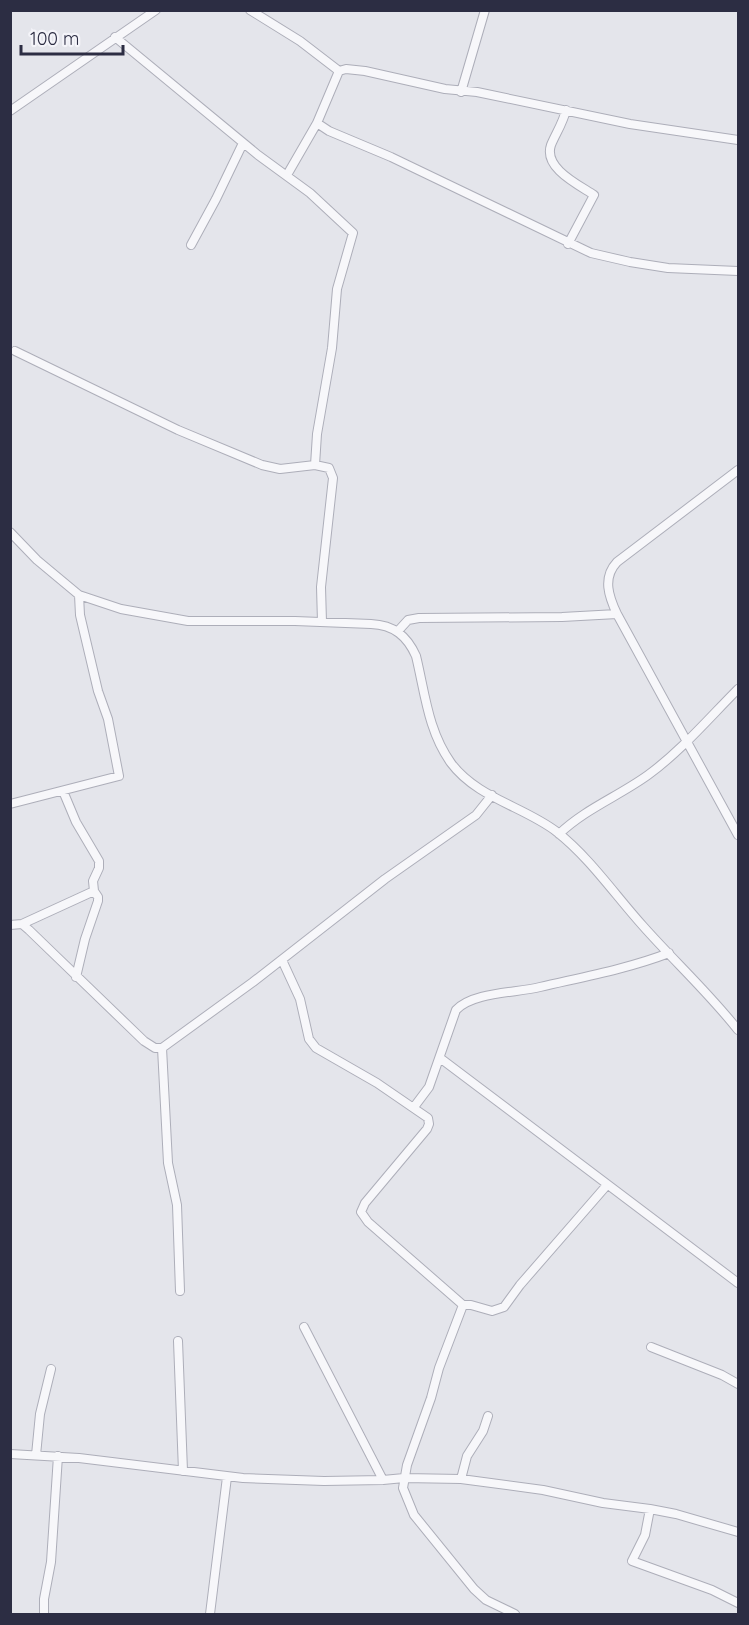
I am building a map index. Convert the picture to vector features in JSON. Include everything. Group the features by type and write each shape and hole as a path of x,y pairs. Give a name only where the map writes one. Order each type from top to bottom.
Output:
{"street":[{"path":"10,111 156,10"},
{"path":"250,10 300,41 339,70 365,71 630,124 738,140"},
{"path":"461,92 485,10"},
{"path":"115,37 354,233 337,288 332,348 317,434 315,465"},
{"path":"287,176 317,123 339,70"},
{"path":"566,110 552,144 550,156 558,168 594,195 568,243"},
{"path":"317,123 329,131 392,157 434,180 497,207 591,254 668,268 738,271"},
{"path":"191,244 243,143"},
{"path":"15,351 178,430 262,465 280,469 315,465 329,468 333,478 321,587 322,622"},
{"path":"738,470 613,567 608,577 610,600 617,614 688,739 738,835"},
{"path":"10,532 37,560 79,595 121,609 179,620 380,624 398,631 412,646 433,730 457,771 492,795 533,816 573,846 703,988 738,1030"},
{"path":"10,804 119,776 108,719 98,691 80,615 79,595"},
{"path":"398,631 408,620 419,618 562,617 617,614"},
{"path":"559,834 572,822 664,763 738,689"},
{"path":"63,791 73,816 99,861 98,871 93,881 98,901 85,939 76,977"},
{"path":"22,924 144,1041 155,1048 162,1048 282,960 386,879 476,815 492,795"},
{"path":"11,924 22,924 94,891"},
{"path":"414,1107 429,1087 456,1010 467,1002 620,969 669,953"},
{"path":"282,960 300,999 311,1043 321,1052 364,1075 428,1118 428,1126 364,1203 361,1212 368,1222 463,1305 492,1311 504,1307 520,1285 607,1185"},
{"path":"162,1048 168,1163 177,1205 180,1291"},
{"path":"440,1058 738,1283"},
{"path":"463,1305 439,1368 404,1478 404,1493 414,1515 463,1576 486,1600 515,1614"},
{"path":"304,1327 383,1480"},
{"path":"178,1341 183,1471"},
{"path":"651,1347 722,1375 738,1384"},
{"path":"36,1455 40,1414 51,1369"},
{"path":"462,1479 467,1456 483,1431 488,1416"},
{"path":"10,1454 58,1456 227,1476 301,1481 462,1479 650,1509 738,1532"},
{"path":"44,1614 44,1599 51,1562 58,1456"},
{"path":"210,1614 227,1476"},
{"path":"650,1509 645,1535 632,1561 712,1590 738,1603"}]}
